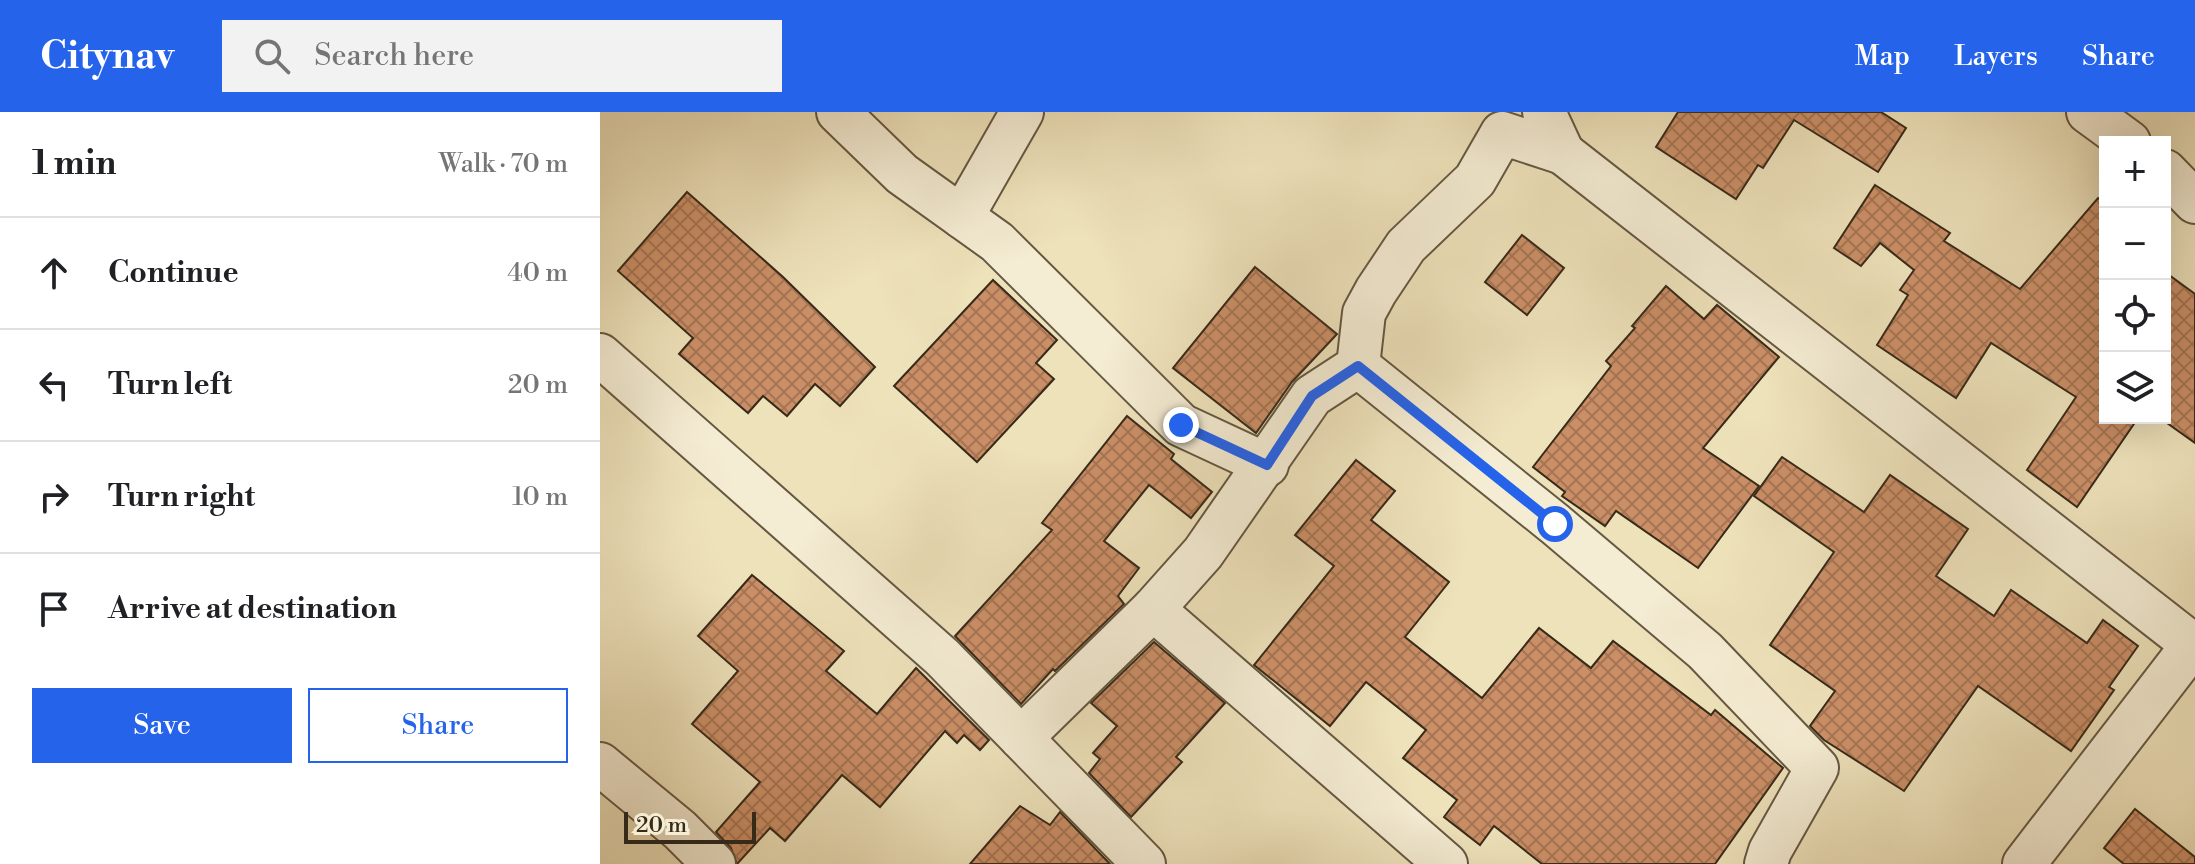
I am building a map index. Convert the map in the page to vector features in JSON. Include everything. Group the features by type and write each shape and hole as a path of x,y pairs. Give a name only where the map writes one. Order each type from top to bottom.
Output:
{"street":[{"path":"838,112 902,174 997,242 1181,425 1267,465"},
{"path":"962,217 1022,112"},
{"path":"1544,112 1563,153"},
{"path":"2088,112 2121,136"},
{"path":"1358,366 1364,313 1376,291 1406,246 1475,180 1502,133 1563,153 2194,643 2024,864"},
{"path":"2171,177 2195,202"},
{"path":"600,355 942,657 1144,864"},
{"path":"1021,738 1153,609 1203,553 1312,396 1358,366"},
{"path":"1358,366 1555,524 1705,651 1817,768 1770,851 1766,864"},
{"path":"1153,609 1446,864"},
{"path":"600,764 680,830 714,864"}],"building":[{"path":"1678,112 1881,112 1906,128 1878,172 1794,120 1763,168 1758,165 1736,199 1656,147"},
{"path":"1875,185 1950,233 1944,241 2020,289 2099,199 2099,424 2134,424 2077,507 2027,470 2076,397 1991,343 1956,398 1877,345 1908,295 1900,290 1914,270 1880,243 1861,266 1834,248"},
{"path":"687,192 783,277 875,367 840,406 815,384 787,416 763,396 748,413 679,354 693,338 618,271"},
{"path":"1522,235 1564,268 1527,315 1485,282"},
{"path":"1255,267 1337,334 1292,382 1256,433 1173,368"},
{"path":"2171,276 2195,294 2195,443 2168,424 2171,424"},
{"path":"993,280 1057,340 1036,363 1054,379 977,462 894,386"},
{"path":"1666,286 1704,319 1717,305 1779,357 1703,448 1759,486 1698,568 1616,511 1605,526 1562,496 1565,492 1533,467 1611,366 1606,361"},
{"path":"1127,416 1174,454 1171,459 1212,492 1191,518 1149,485 1104,541 1139,568 1118,596 1124,604 1055,671 1053,669 1021,704 955,636 1052,530 1042,523"},
{"path":"1782,457 1864,512 1890,475 1968,529 1936,576 1994,616 2011,590 2087,643 2103,620 2138,646 2109,687 2114,690 2071,751 1978,686 1904,791 1824,740 1810,726 1835,691 1770,645 1834,552 1754,496"},
{"path":"1356,460 1395,491 1371,520 1449,582 1405,637 1482,698 1539,628 1591,668 1613,641 1711,715 1715,710 1783,768 1715,864 1542,864 1494,826 1480,845 1444,817 1457,800 1403,758 1426,730 1366,682 1330,726 1254,665 1334,566 1295,535"},
{"path":"752,575 844,651 826,671 877,714 916,668 989,740 980,750 964,735 957,743 945,731 880,807 842,775 785,841 770,828 737,864 731,848 716,832 760,782 692,724 738,671 698,636"},
{"path":"1154,642 1225,703 1176,757 1182,762 1131,817 1089,773 1100,759 1093,753 1117,726 1091,703"},
{"path":"1020,806 1050,825 1060,812 1110,864 970,864"},
{"path":"2135,809 2195,857 2195,864 2124,864 2104,848"}],"route":[{"path":"1181,425 1267,465 1312,396 1358,366 1555,524"}]}
